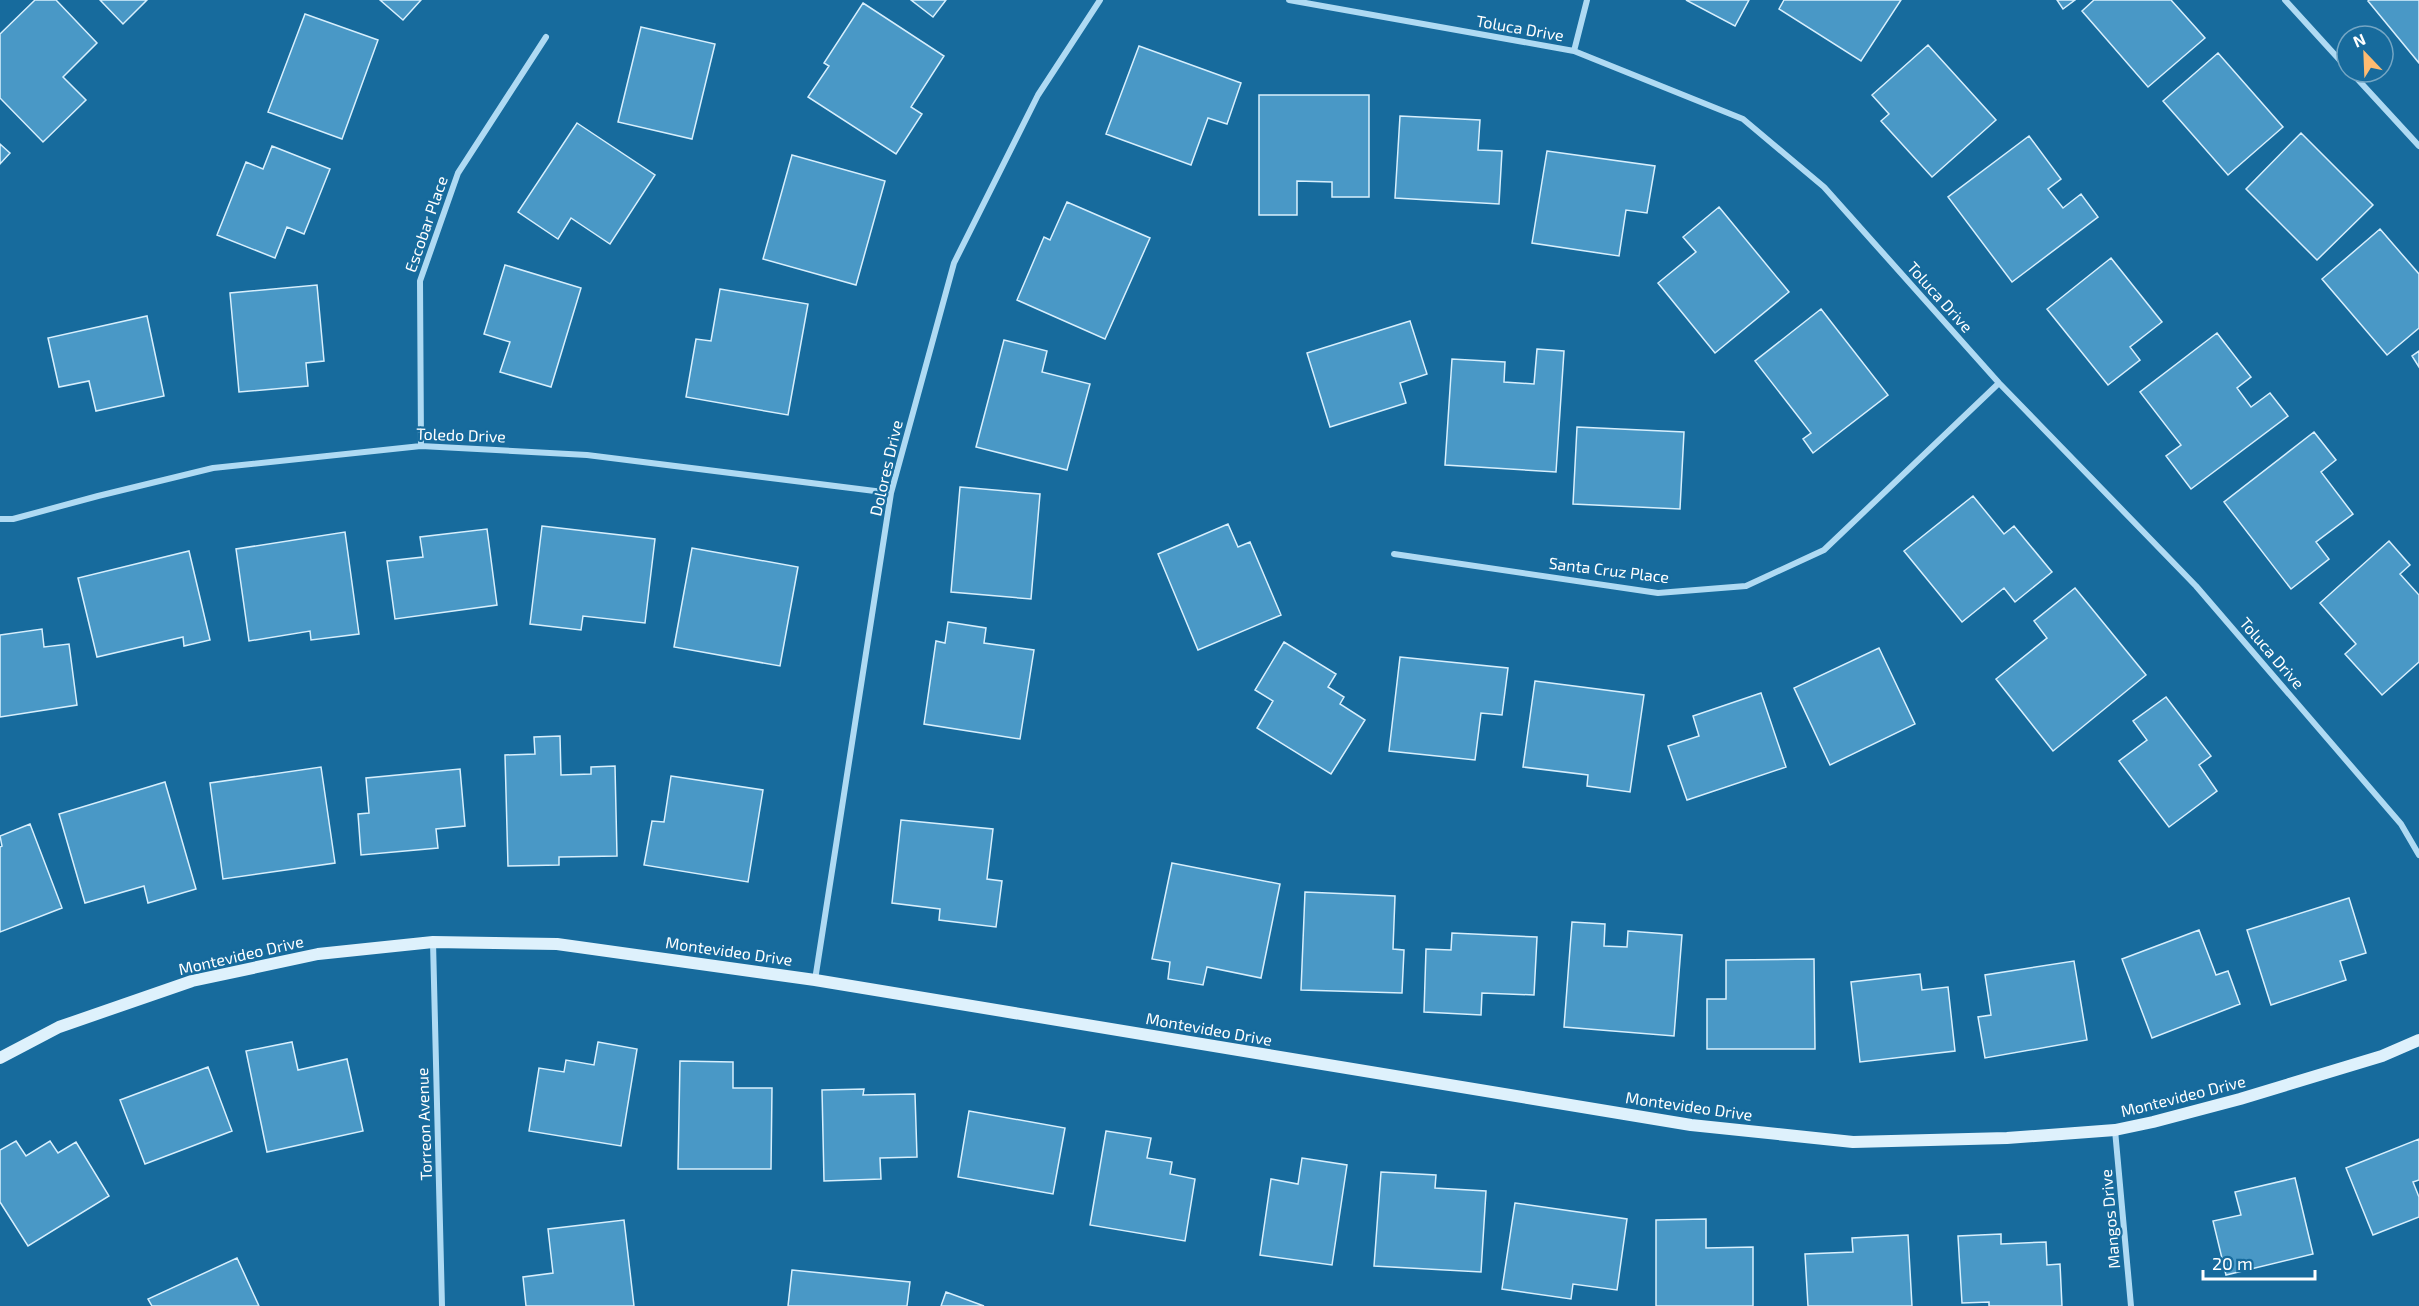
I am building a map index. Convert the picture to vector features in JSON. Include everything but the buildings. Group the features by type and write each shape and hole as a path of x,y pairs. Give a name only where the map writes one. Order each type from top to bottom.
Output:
{"street":[{"name":"Dolores Drive","path":"815,980 891,493 954,263 1038,95 1100,0"},
{"name":"Toluca Drive","path":"1289,0 1574,51 1743,119 1824,187 1999,383 2196,586 2401,824 2419,855"},
{"path":"1574,51 1587,0"},
{"path":"2285,0 2335,55"},
{"name":"Escobar Place","path":"422,446 420,281 458,173 546,37"},
{"path":"2362,84 2419,146"},
{"name":"Santa Cruz Place","path":"1394,554 1658,593 1746,586 1824,550 1999,383"},
{"name":"Toledo Drive","path":"0,519 14,519 213,468 422,446 587,455 891,493"},
{"name":"Montevideo Drive","path":"0,1058 59,1027 192,981 318,954 433,942 557,944 815,980 1691,1125 1853,1142 2007,1138 2115,1130 2240,1099 2382,1056 2419,1040"},
{"name":"Torreon Avenue","path":"433,942 442,1306"},
{"name":"Mangos Drive","path":"2115,1130 2131,1306"}]}
